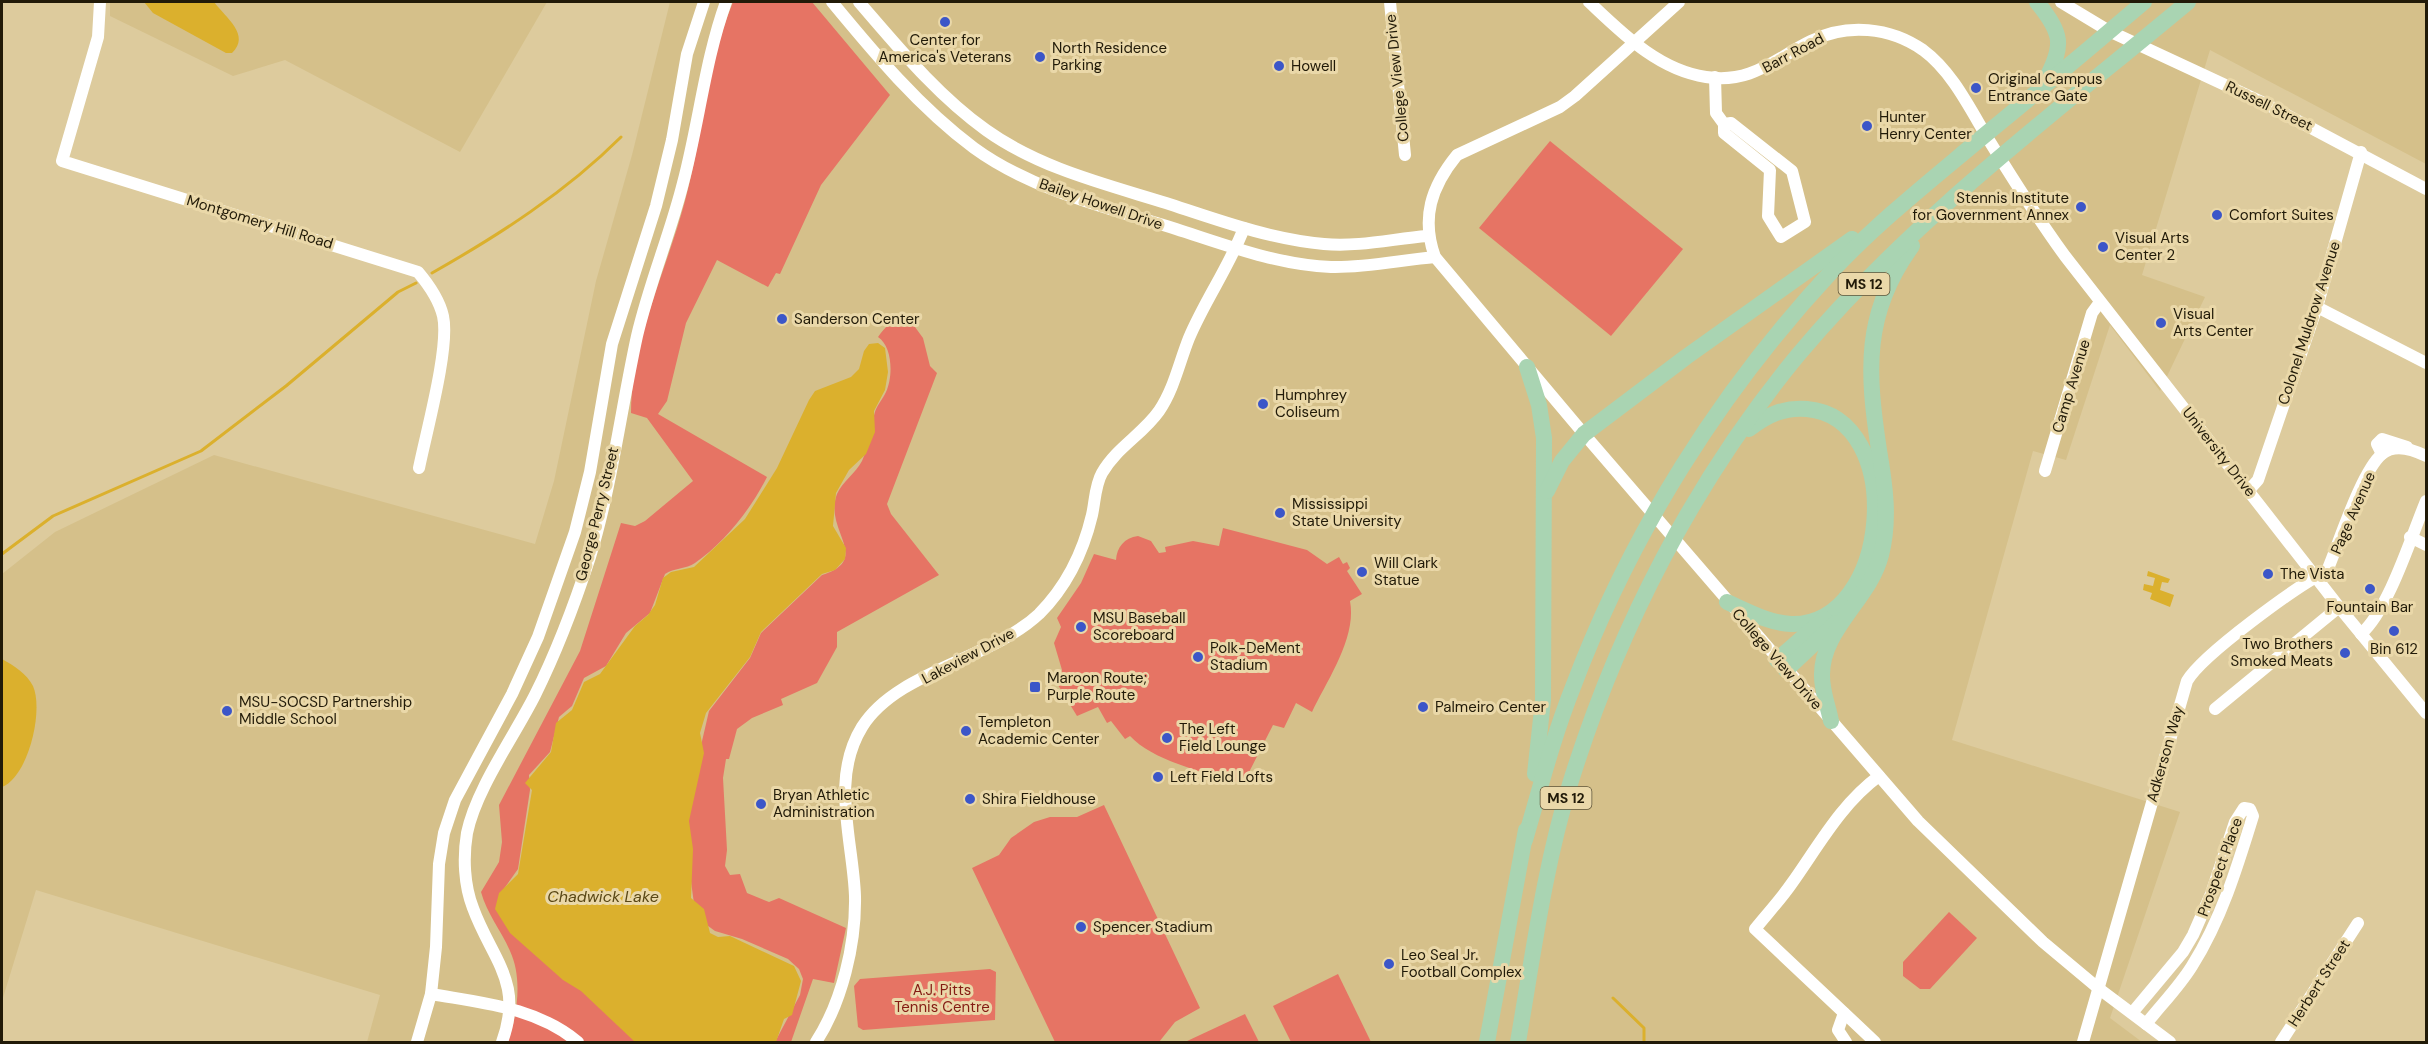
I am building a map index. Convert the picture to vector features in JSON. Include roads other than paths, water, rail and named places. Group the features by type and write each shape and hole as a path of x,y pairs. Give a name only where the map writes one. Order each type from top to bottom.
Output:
{"main road":[{"path":"2037,2 2053,22 2060,36 2055,63 2040,90"},
{"name":"MS 12","path":"1487,1042 1525,840 1572,690 1611,597 1671,486 1712,420 1794,315 1833,271 1914,195 2144,2"},
{"name":"MS 12","path":"1518,1040 1539,919 1569,786 1622,639 1658,567 1731,446 1798,355 1891,255 1956,196 2188,2"},
{"path":"1545,499 1562,461 1584,434 1695,350 1914,195"},
{"path":"1831,721 1823,689 1822,667 1828,648 1875,571 1886,526 1885,491 1870,372 1877,313 1903,259 1956,196"},
{"path":"1525,840 1540,744 1543,700 1545,499 1544,438 1539,405 1527,367"},
{"path":"1731,446 1777,411 1814,410 1835,419 1855,436 1862,447 1870,471 1875,504 1870,549 1853,588 1782,665"},
{"path":"1727,602 1759,616 1791,624 1829,615"},
{"path":"1782,665 1852,609"}],"street":[{"name":"Montgomery Hill Road","path":"100,2 98,37 62,161 418,272 433,290 440,305 445,329 419,468"},
{"name":"George Perry Street","path":"417,1042 431,994 436,947 439,864 444,833 455,800 512,694 538,637 575,532 590,472 612,344 656,206 672,140 687,54 704,2"},
{"name":"George Perry Street","path":"501,1042 509,1007 508,986 503,966 469,898 465,861 467,834 478,801 550,662 591,554 640,325 683,184 706,71 726,2"},
{"name":"Bailey Howell Drive","path":"832,2 889,70 930,112 990,158 1020,174 1070,195 1236,248 1286,261 1332,267 1435,257"},
{"name":"Bailey Howell Drive","path":"859,2 928,79 956,106 988,132 1042,162 1244,228 1287,239 1324,244 1361,244 1427,236"},
{"name":"College View Drive","path":"1390,2 1405,155"},
{"name":"Barr Road","path":"1589,2 1635,44 1672,67 1715,77 1744,75 1765,69 1826,34 1855,30 1875,31 1908,40 1935,60 1969,107 2018,187"},
{"path":"1427,236 1429,210 1436,189 1446,169 1457,155 1560,106 1635,44 1679,2"},
{"name":"Russell Street","path":"2061,2 2109,31 2266,104 2361,152 2427,189"},
{"path":"1715,77 1716,113 1724,124 1724,133 1770,170"},
{"path":"1724,124 1731,123 1780,159 1795,177 1805,222 1781,237 1768,216 1770,170 1780,159"},
{"name":"Colonel Muldrow Avenue","path":"2249,490 2258,480 2317,307 2361,152"},
{"name":"University Drive","path":"2018,187 2052,238 2100,302 2339,607 2427,713"},
{"name":"Lakeview Drive","path":"816,1042 842,982 853,923 855,897 844,790 849,755 862,726 897,692 995,644 1028,624 1062,587 1085,543 1101,475 1111,460 1161,409 1196,323 1236,248 1244,228"},
{"name":"College View Drive","path":"1427,236 1435,257 1527,367 1727,602 1918,821 1978,880 2098,988 2170,1042"},
{"name":"Camp Avenue","path":"2045,471 2092,313 2100,302"},
{"path":"2317,307 2427,363"},
{"name":"Page Avenue","path":"2316,577 2327,572 2367,475 2382,454 2391,450 2414,450 2427,456"},
{"path":"2361,634 2369,627 2381,605 2427,501"},
{"path":"2410,537 2427,545"},
{"name":"Adkerson Way","path":"2083,1042 2187,681 2195,670 2232,639 2316,577"},
{"path":"2215,710 2339,607"},
{"path":"1875,1042 1755,929 1791,885 1836,818 1865,786 1879,776"},
{"name":"Prospect Place","path":"2132,1012 2188,945 2209,901 2238,815 2244,808 2250,809 2253,816 2234,876 2207,939 2182,979 2146,1024"},
{"name":"Herbert Street","path":"2281,1042 2358,923"},
{"path":"431,994 509,1007 553,1025 578,1042"},
{"path":"1844,1013 1838,1030 1846,1042"}],"water":[{"path":"144,2 214,2 235,27 239,40 237,46 232,53 226,53 153,13"},
{"name":"Chadwick Lake","path":"878,343 885,348 888,372 885,390 874,411 875,432 866,454 849,470 836,493 833,526 846,548 845,559 835,570 822,574 761,632 750,657 706,713 700,733 704,753 689,821 693,849 691,898 704,909 710,933 718,937 730,936 794,966 801,981 792,1015 784,1019 776,1042 635,1042 581,991 563,980 510,933 495,909 499,893 518,874 532,790 525,783 551,752 556,723 572,710 584,682 600,674 635,626 648,615 655,605 663,578 671,572 694,567 745,519 777,468 815,391 851,377 859,369 864,351 869,344"},
{"path":"2148,571 2170,579 2168,583 2162,582 2160,590 2174,595 2170,607 2150,599 2152,593 2143,590 2144,584 2153,586 2155,578 2147,576"},
{"path":"2,659 19,670 33,686 36,711 35,726 26,757 11,781 2,787"}],"waterway":[{"path":"432,273 555,194 621,137"},
{"path":"2,554 53,516 201,451 286,386 398,292 416,283"},
{"path":"1613,998 1644,1028 1644,1042"}],"place":[{"name":"Center for America's Veterans","path":"945,22"},
{"name":"North Residence Parking","path":"1040,57"},
{"name":"Howell","path":"1279,66"},
{"name":"Original Campus Entrance Gate","path":"1976,88"},
{"name":"Hunter Henry Center","path":"1867,126"},
{"name":"Stennis Institute for Government Annex","path":"2081,207"},
{"name":"Comfort Suites","path":"2217,215"},
{"name":"Visual Arts Center 2","path":"2103,247"},
{"name":"Sanderson Center","path":"782,319"},
{"name":"Visual Arts Center","path":"2161,323"},
{"name":"Humphrey Coliseum","path":"1263,404"},
{"name":"Mississippi State University","path":"1280,513"},
{"name":"Will Clark Statue","path":"1362,572"},
{"name":"The Vista","path":"2268,574"},
{"name":"Fountain Bar","path":"2370,589"},
{"name":"MSU Baseball Scoreboard","path":"1081,627"},
{"name":"Bin 612","path":"2394,631"},
{"name":"Two Brothers Smoked Meats","path":"2345,653"},
{"name":"Polk-DeMent Stadium","path":"1198,657"},
{"name":"Maroon Route; Purple Route","path":"1035,687"},
{"name":"Palmeiro Center","path":"1423,707"},
{"name":"MSU-SOCSD Partnership Middle School","path":"227,711"},
{"name":"Templeton Academic Center","path":"966,731"},
{"name":"The Left Field Lounge","path":"1167,738"},
{"name":"Left Field Lofts","path":"1158,777"},
{"name":"Shira Fieldhouse","path":"970,799"},
{"name":"Bryan Athletic Administration","path":"761,804"},
{"name":"Spencer Stadium","path":"1081,927"},
{"name":"Leo Seal Jr. Football Complex","path":"1389,964"}],"park label":[{"name":"A.J. Pitts Tennis Centre","path":"942,998"}]}
